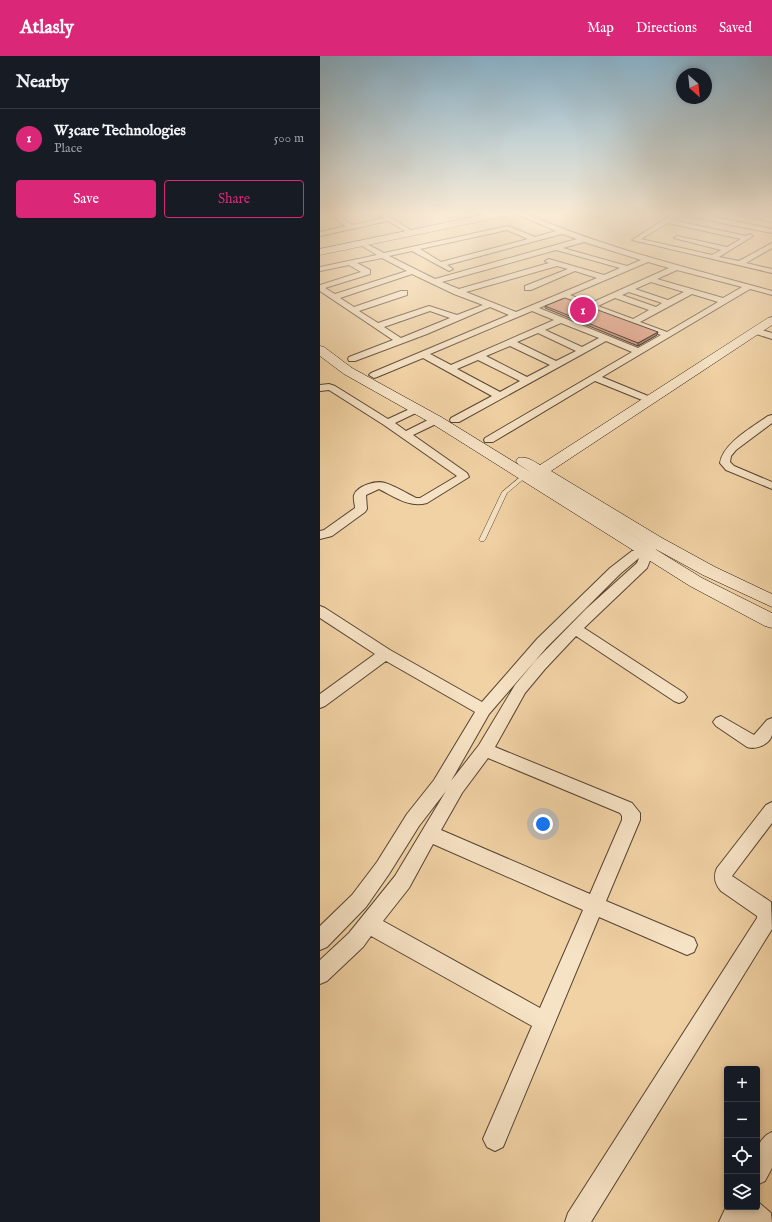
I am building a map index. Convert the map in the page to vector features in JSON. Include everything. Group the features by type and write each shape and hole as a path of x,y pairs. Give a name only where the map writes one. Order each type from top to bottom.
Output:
{"street":[{"path":"320,287 367,272 359,267"},
{"path":"404,267 457,292 516,315"},
{"path":"447,267 460,275"},
{"path":"434,282 487,267"},
{"path":"457,292 543,267"},
{"path":"571,267 604,278"},
{"path":"591,306 676,267"},
{"path":"678,267 772,293"},
{"path":"755,267 772,271"},
{"path":"374,375 627,268"},
{"path":"528,288 575,269"},
{"path":"334,297 412,272"},
{"path":"650,279 724,301"},
{"path":"320,287 400,341"},
{"path":"489,440 748,287"},
{"path":"628,289 670,302"},
{"path":"633,322 691,292"},
{"path":"353,310 404,293"},
{"path":"563,295 668,335"},
{"path":"615,295 656,310"},
{"path":"382,300 402,311"},
{"path":"352,359 489,305"},
{"path":"532,308 639,352"},
{"path":"378,326 402,311 434,309 457,318"},
{"path":"450,369 560,320"},
{"path":"538,477 650,400 768,328"},
{"path":"538,477 768,328"},
{"path":"538,330 583,351"},
{"path":"320,336 374,375 489,440 538,477"},
{"path":"455,420 606,338"},
{"path":"510,342 556,365"},
{"path":"320,350 348,370 538,477 652,547 696,582 772,621"},
{"path":"423,354 500,396"},
{"path":"478,356 528,381"},
{"path":"595,378 650,400"},
{"path":"320,388 332,388 388,423 463,475 463,477 418,502 414,502 381,485 377,485 361,493 361,509 328,533 320,535"},
{"path":"388,423 417,409"},
{"path":"772,418 732,448 726,456 725,463 730,468 772,486"},
{"path":"405,435 436,420"},
{"path":"320,974 356,940 402,882 456,788 485,750 520,688 591,612 643,565 652,547"},
{"path":"320,940 359,901 383,868 413,820 440,785 484,710 542,643 615,571 636,554 652,547 709,571 772,601"},
{"path":"320,611 385,654 484,710"},
{"path":"575,629 679,697"},
{"path":"320,702 385,654"},
{"path":"721,722 753,742 759,740 772,724"},
{"path":"485,750 626,808 631,813 631,820 495,1139"},
{"path":"577,1222 766,921 767,915 764,909 728,885 724,881 723,874 772,810"},
{"path":"430,834 687,945"},
{"path":"369,924 545,1022"},
{"path":"760,1166 772,1144"},
{"path":"731,1222 737,1210"},
{"path":"748,1210 762,1222"}],"lane":[{"path":"482,540 505,492 538,477"}],"building":[{"path":"565,298 658,332 638,343 545,306"}],"place":[{"name":"W3care Technologies","path":"583,310"}]}
